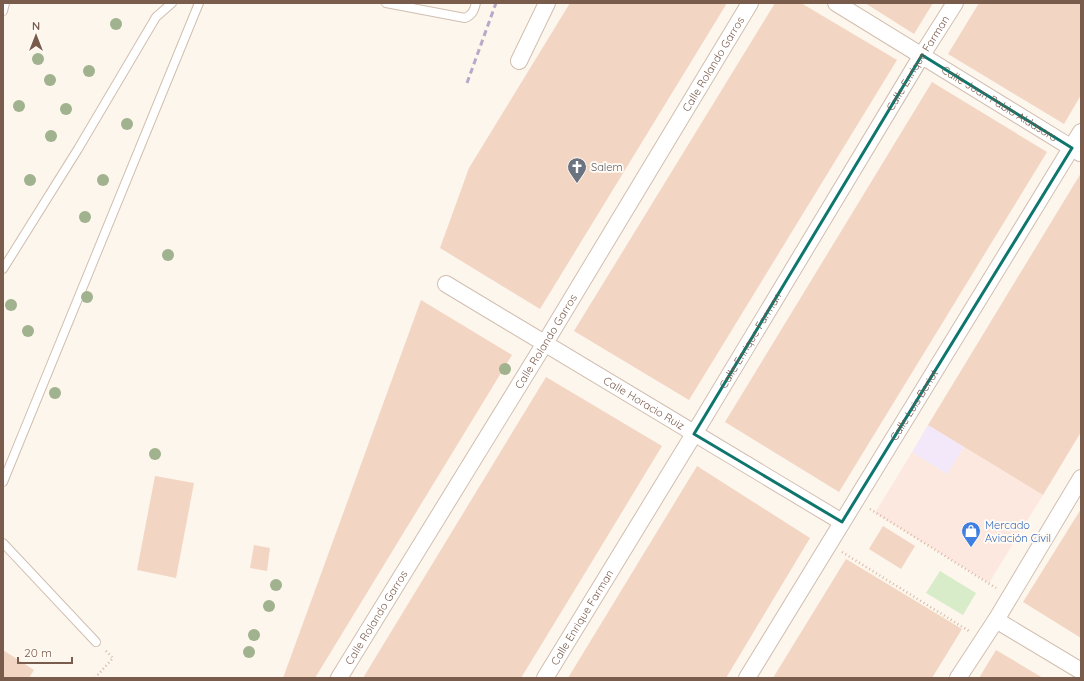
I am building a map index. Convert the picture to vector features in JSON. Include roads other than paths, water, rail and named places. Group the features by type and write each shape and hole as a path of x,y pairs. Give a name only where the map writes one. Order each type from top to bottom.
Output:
{"street":[{"path":"519,61 547,3"},
{"name":"Calle Rolando Garros","path":"339,678 545,343 750,3"},
{"name":"Calle Juan Pablo Aldasoro","path":"836,3 1076,151"},
{"name":"Calle Enrique Farman","path":"545,678 922,55 955,3"},
{"name":"Calle Luis Beriot","path":"747,678 828,544 1076,151 1081,132"},
{"name":"Calle Horacio Ruiz","path":"446,284 842,522"},
{"path":"958,678 1016,588 1081,478"},
{"path":"996,620 1081,671"}],"lane":[{"path":"3,11 5,3"},
{"path":"3,269 78,149 156,17 172,3"},
{"path":"3,482 199,3"},
{"path":"386,3 465,18 474,11 476,3"},
{"path":"3,543 96,642"}],"railway":[{"path":"467,83 496,3"}],"place":[{"name":"Salem","path":"577,184"},
{"name":"Mercado Aviación Civil","path":"971,548"}]}
